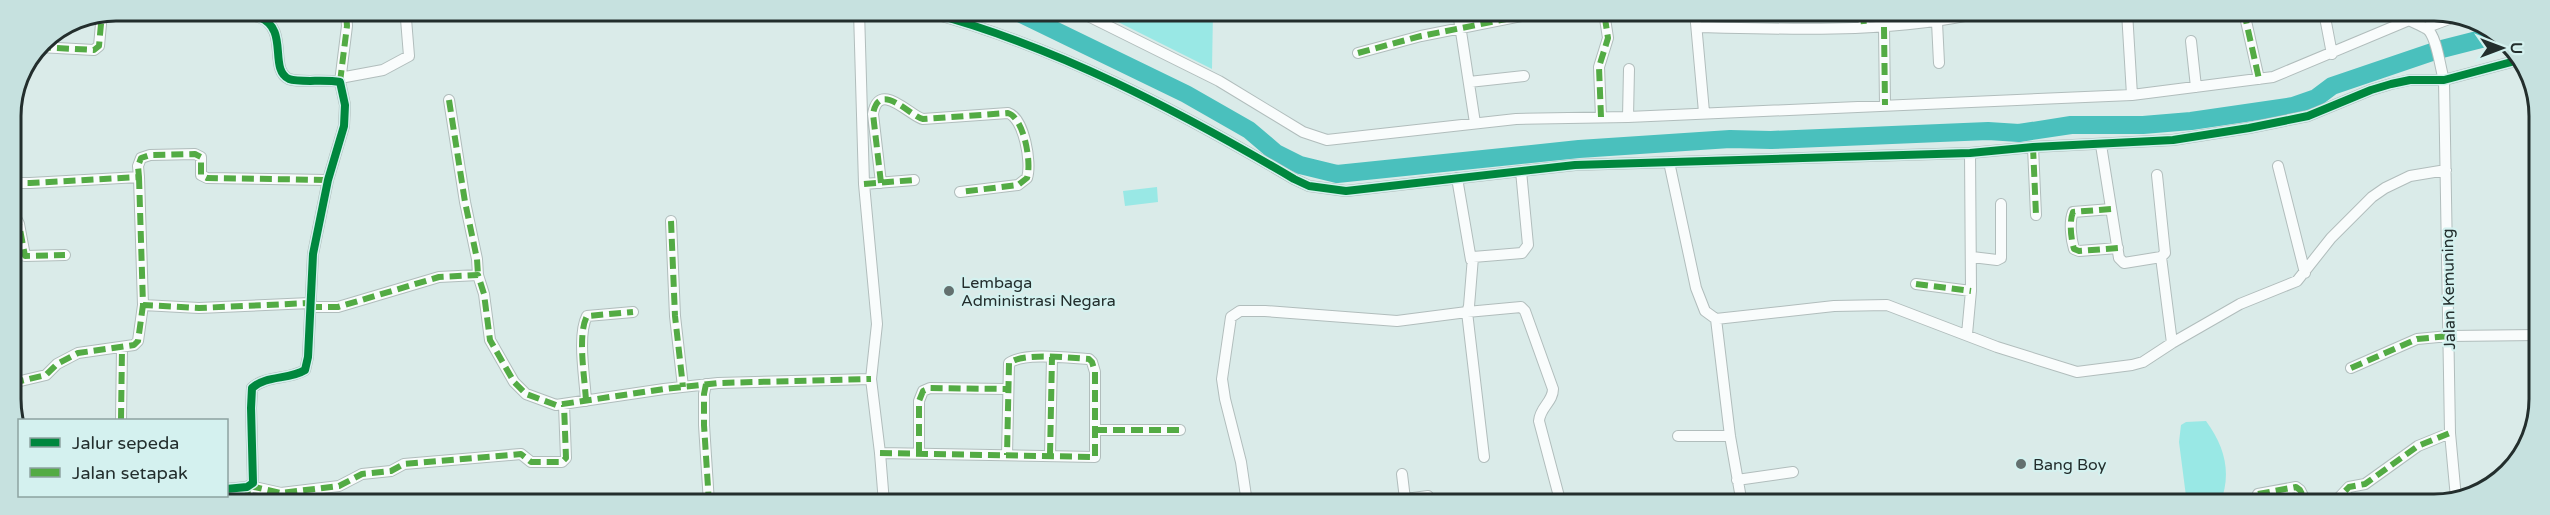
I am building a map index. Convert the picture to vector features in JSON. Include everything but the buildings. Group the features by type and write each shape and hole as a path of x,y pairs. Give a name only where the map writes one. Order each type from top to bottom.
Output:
{"street":[{"path":"264,21 275,31 283,74 289,79 298,81 340,80 383,70 409,56 406,21"},
{"path":"248,494 248,486 254,474 252,388 261,382 298,374 305,370 308,357 313,254 328,180 344,126 345,105 340,80 347,21"},
{"path":"859,21 864,184 877,324 871,379 883,494"},
{"path":"958,21 1006,35 1076,64 1159,104 1309,186 1346,191 1575,165 1970,153 2033,147 2173,140 2269,125 2308,116 2391,84 2511,61"},
{"path":"1098,21 1219,81 1316,137 1341,140 1516,119 1628,117 2132,95 2273,77 2407,21 2429,32 2447,22"},
{"path":"1460,21 1475,123"},
{"path":"1358,53 1499,21"},
{"path":"1601,117 1599,68 1608,38 1605,21"},
{"path":"1696,21 1704,112"},
{"path":"1864,21 1864,27"},
{"path":"1697,27 1802,29 1884,27 1942,21"},
{"path":"2128,21 2132,95"},
{"path":"2246,21 2259,80"},
{"path":"2326,21 2332,54"},
{"path":"1937,22 1939,63"},
{"path":"51,48 94,50 99,46 101,23"},
{"path":"1884,27 1885,105"},
{"name":"Jalan Kemuning","path":"2429,32 2442,75 2446,170 2450,433 2455,492"},
{"path":"2191,41 2196,87"},
{"path":"1628,117 1629,69"},
{"path":"1470,82 1524,76"},
{"path":"449,100 478,275 484,294 490,340 514,382 526,394 541,401 564,405 706,384 871,379"},
{"path":"881,183 873,114 879,102 896,101 905,106 914,116 923,118 1001,113 1014,115 1021,125 1029,164 1027,178 1018,185 960,192"},
{"path":"2101,145 2119,258 2124,263 2161,257"},
{"path":"2033,147 2036,215"},
{"path":"1967,334 1972,257 1970,153"},
{"path":"21,381 46,375 57,364 78,353 122,348 134,345 138,341 143,305 138,166 141,158 150,155 195,154 201,157 201,175 207,178 328,180"},
{"path":"1669,162 1696,288 1705,311 1716,319 1823,307 1887,305 2014,353 2077,372 2143,362 2240,304 2297,280 2305,273 2331,238 2372,197 2410,176 2446,170"},
{"path":"2278,166 2305,273"},
{"path":"1471,260 1476,255 1522,253 1526,250 1528,245 1521,171"},
{"path":"2157,175 2165,250 2161,257 2172,343"},
{"path":"21,183 139,177"},
{"path":"1457,178 1471,260 1470,306 1467,312 1484,457"},
{"path":"864,184 914,180"},
{"path":"1972,257 1997,260 2001,258 2001,204"},
{"path":"2111,209 2073,212 2071,217 2072,243 2074,249 2079,251 2118,248"},
{"path":"671,221 675,316 683,387"},
{"path":"21,237 24,256 65,255"},
{"path":"143,305 191,308 310,305 338,307 440,276 478,275"},
{"path":"1916,284 1971,291"},
{"path":"1246,494 1241,462 1224,399 1222,379 1231,317 1240,311 1265,311 1397,321 1518,306 1525,310 1553,389 1550,399 1540,412 1539,421 1557,494"},
{"path":"586,401 582,332 587,316 633,312"},
{"path":"1716,319 1730,436 1740,494"},
{"path":"2351,368 2417,339 2529,334"},
{"path":"121,419 122,348"},
{"path":"880,453 1095,457 1095,372 1089,359 1052,357 1013,360 1008,367 1007,455"},
{"path":"1050,455 1052,357"},
{"path":"706,384 704,425 709,494"},
{"path":"919,454 919,401 923,391 930,388 1007,389"},
{"path":"228,489 248,486 290,493 339,486 362,474 391,471 404,464 509,455 523,454 531,462 562,462 566,458 564,405"},
{"path":"1095,430 1180,430"},
{"path":"2342,494 2349,487 2365,484 2418,446 2450,433"},
{"path":"1678,436 1730,436"},
{"path":"1737,480 1793,472"},
{"path":"1402,474 1404,494"},
{"path":"2451,492 2453,480"},
{"path":"2258,494 2296,488 2302,494"}],"shaded area":[{"path":"1116,21 1213,21 1212,69"},
{"path":"1157,187 1158,202 1125,206 1123,191"},
{"path":"2206,421 2213,431 2225,461 2226,482 2224,494 2186,494 2179,442 2181,425 2186,422"}],"waterway":[{"path":"1036,21 1186,94 1249,130 1276,153 1300,165 1337,174 1579,149 1730,139 1771,140 1988,131 2019,133 2071,125 2143,125 2191,121 2293,106 2316,98 2332,86 2438,50 2488,37"}],"marked path":[{"path":"340,82 347,21"},
{"path":"1358,53 1421,36 1497,21"},
{"path":"1601,117 1599,67 1608,38 1605,21"},
{"path":"1864,21 1864,27"},
{"path":"2246,21 2259,79"},
{"path":"51,48 94,50 99,46 101,23"},
{"path":"1884,27 1885,105"},
{"path":"449,100 478,275"},
{"path":"881,183 873,114 876,104 882,100 896,103 923,119 1008,113 1018,123 1025,142 1028,162 1027,178 1018,185 960,192"},
{"path":"2033,147 2036,215"},
{"path":"21,183 139,177 138,166 141,158 150,155 195,154 201,157 201,175 207,178 328,180"},
{"path":"139,177 143,305 199,308 310,303"},
{"path":"864,184 914,180"},
{"path":"2111,209 2073,212 2072,240 2074,249 2079,251 2118,248"},
{"path":"671,221 675,316 683,387"},
{"path":"21,235 25,256 65,255"},
{"path":"310,307 338,307 439,277 478,275 484,294 490,340 514,382 526,394 556,405 718,383 871,379"},
{"path":"1916,284 1971,291"},
{"path":"21,381 46,375 57,364 78,353 134,345 138,341 143,305"},
{"path":"586,401 582,334 587,316 633,312"},
{"path":"2351,368 2417,339 2449,336"},
{"path":"121,419 122,348"},
{"path":"880,453 1095,457 1095,372 1089,359 1036,357 1009,363 1007,455"},
{"path":"1050,455 1052,357"},
{"path":"706,384 704,425 708,494"},
{"path":"919,454 919,401 923,391 930,388 1007,389"},
{"path":"250,486 281,493 339,486 362,474 391,471 404,464 521,454 531,462 562,462 566,458 564,405"},
{"path":"1095,430 1180,430"},
{"path":"2342,494 2349,487 2365,484 2418,446 2450,433"},
{"path":"247,487 248,494"},
{"path":"2258,494 2296,487 2302,494"}],"cycle path":[{"path":"228,489 247,487 253,483 252,388 264,381 305,370 308,357 313,254 328,180 344,126 345,105 340,82 289,79 280,67 274,30 265,21"},
{"path":"959,21 1021,42 1115,82 1309,186 1346,191 1575,165 1970,153 2033,147 2173,140 2308,116 2391,84 2410,80 2444,80 2512,62"}],"place":[{"name":"Lembaga Administrasi Negara","path":"949,291"},
{"name":"Bang Boy","path":"2021,464"}]}
